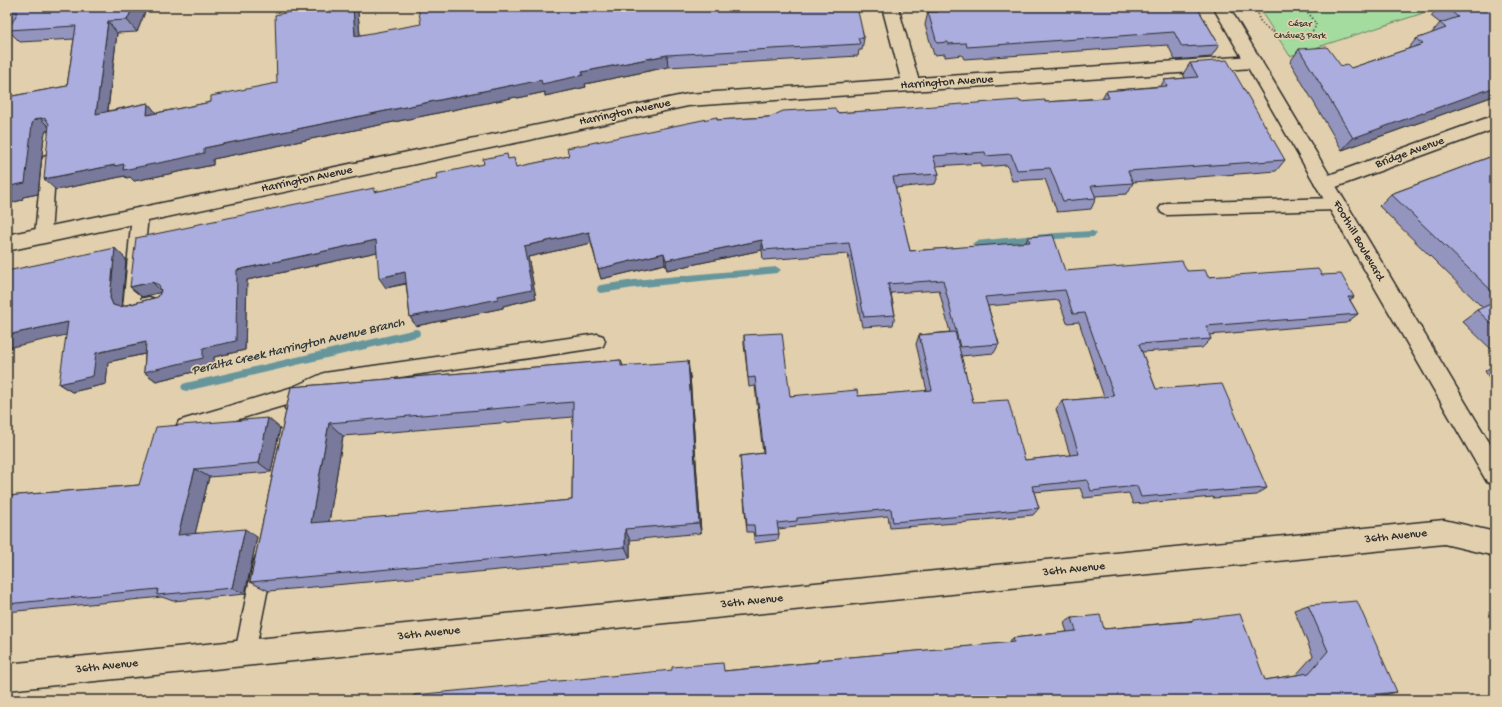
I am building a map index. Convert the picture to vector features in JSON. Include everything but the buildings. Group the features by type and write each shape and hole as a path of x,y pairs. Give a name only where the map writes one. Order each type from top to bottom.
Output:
{"street":[{"path":"890,7 911,85"},
{"name":"Foothill Boulevard","path":"1221,7 1495,474"},
{"name":"Harrington Avenue","path":"7,243 688,100 1253,62"},
{"name":"Bridge Avenue","path":"1325,184 1495,122"},
{"name":"36th Avenue","path":"7,677 1444,532 1495,544"}],"lane":[{"path":"43,235 51,143"},
{"path":"1167,209 1337,204"},
{"path":"140,215 131,308 162,300"},
{"path":"184,427 297,394 324,380 597,341"},
{"path":"291,424 297,394"},
{"path":"245,653 266,546"}],"path":[{"path":"1260,7 1257,16 1265,28 1283,36 1294,38 1303,37 1310,34 1314,30 1316,24 1313,18 1300,7"}],"green space":[{"name":"César Chávez Park","path":"1258,7 1442,7 1290,56"}],"waterway":[{"name":"Peralta Creek Harrington Avenue Branch","path":"976,244 1093,234"},
{"name":"Peralta Creek Harrington Avenue Branch","path":"601,289 634,284 777,270"},
{"name":"Peralta Creek Harrington Avenue Branch","path":"186,387 416,333"}]}
